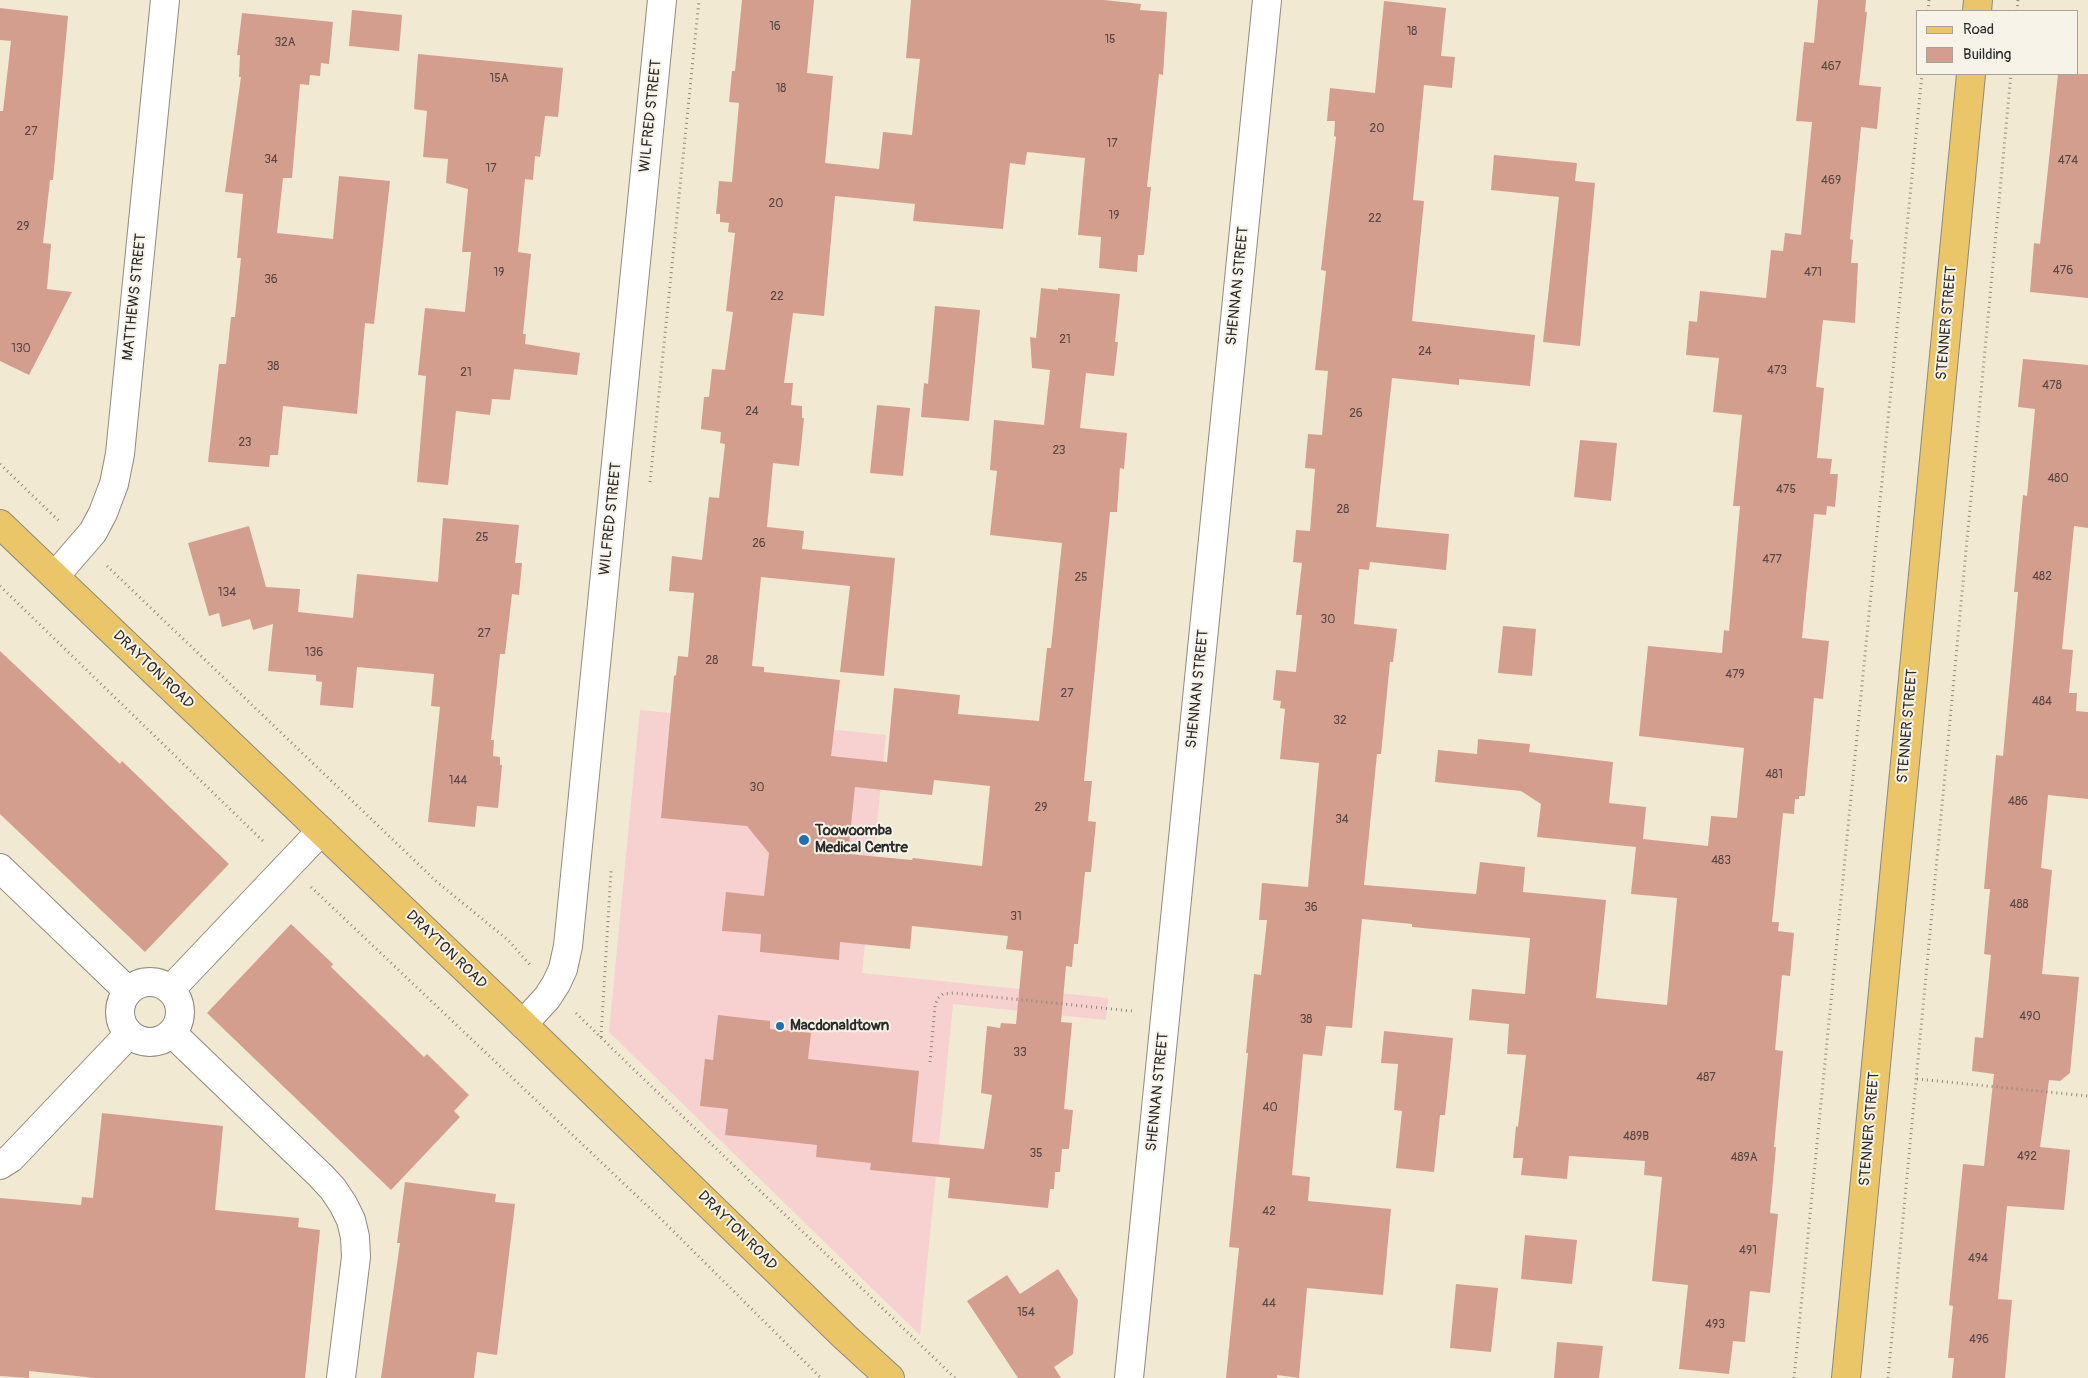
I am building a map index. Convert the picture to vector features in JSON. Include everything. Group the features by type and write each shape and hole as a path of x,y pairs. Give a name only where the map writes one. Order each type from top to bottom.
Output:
{"main road":[{"name":"STENNER STREET","path":"1846,1378 1971,75"},
{"name":"DRAYTON ROAD","path":"0,524 523,1024 844,1337 890,1378"}],"street":[{"name":"MATTHEWS STREET","path":"55,576 84,544 103,513 114,484 120,454 165,0"},
{"name":"WILFRED STREET","path":"523,1024 553,989 563,969 568,946 662,0"},
{"name":"SHENNAN STREET","path":"1129,1378 1267,0"},
{"path":"171,990 321,831"},
{"path":"0,868 128,990"},
{"path":"141,982 157,982 171,990 179,1003 179,1019 172,1033 158,1041 143,1042 128,1034 120,1020 120,1004 128,990 141,982"},
{"path":"172,1033 321,1176 333,1189 351,1220 355,1238 356,1257 341,1378"},
{"path":"0,1165 11,1158 128,1034"}],"path":[{"path":"650,484 699,0"},
{"path":"1794,1378 1922,75"},
{"path":"1888,1378 1918,1079 2011,75"},
{"path":"0,464 437,882 508,940 601,1038 956,1378"},
{"path":"0,586 289,866 658,1216 821,1378"},
{"path":"601,1038 611,870"},
{"path":"930,1062 935,1006 938,998 948,993 1165,1014"},
{"path":"1918,1079 2088,1096"}],"shaded area":[{"name":"Macdonaldtown","path":"640,710 886,735 862,973 1108,998 1106,1020 953,1004 920,1335 609,1032"}],"building":[{"path":"742,0 814,0 807,73 833,76 825,163 879,169 883,132 912,135 920,59 906,58 911,0 1104,0 1141,4 1140,10 1167,12 1163,75 1159,74 1147,187 1151,187 1144,255 1138,255 1137,272 1099,268 1101,237 1078,235 1085,158 1027,152 1025,165 1010,163 1003,229 913,221 915,204 835,196 824,316 793,313 784,383 793,383 791,405 802,406 802,418 804,418 799,466 773,463 767,527 804,531 802,549 895,558 884,676 840,672 850,586 761,577 752,666 764,667 764,672 840,680 831,756 887,762 894,688 960,695 958,714 1039,721 1047,648 1051,648 1062,543 990,535 997,471 990,470 994,420 1044,425 1050,370 1032,368 1030,337 1036,338 1041,288 1120,294 1115,342 1118,342 1114,376 1086,373 1080,428 1127,433 1124,469 1120,468 1117,512 1110,512 1084,781 1092,781 1088,821 1096,822 1091,872 1085,872 1078,944 1074,944 1072,967 1066,966 1061,1022 1072,1023 1064,1109 1073,1110 1069,1149 1062,1149 1060,1172 1055,1172 1054,1189 1050,1189 1048,1208 948,1198 950,1178 870,1170 871,1163 816,1157 817,1145 725,1135 728,1109 700,1106 705,1059 713,1060 718,1015 770,1021 770,1029 811,1033 808,1059 919,1071 912,1142 984,1149 992,1095 981,1093 987,1026 1000,1028 1001,1023 1016,1024 1023,951 1006,949 1008,936 912,926 910,949 840,942 839,960 760,952 761,934 722,931 726,892 764,896 769,853 747,826 661,818 674,676 676,675 678,656 688,657 694,593 669,591 672,556 702,560 709,497 719,498 725,444 720,443 721,432 701,429 704,397 709,397 712,369 725,370 733,312 726,311 735,233 728,232 729,223 720,222 720,214 716,214 719,181 732,182 739,103 729,102 732,71 735,71","holes":["934,780 990,786 982,866 913,858 912,860 848,854 855,787 932,795"]},
{"path":"1818,0 1866,0 1865,12 1867,12 1859,85 1881,87 1877,129 1861,127 1850,239 1853,240 1851,263 1858,263 1855,323 1823,320 1816,387 1824,388 1817,458 1832,459 1830,474 1838,474 1835,507 1827,506 1826,515 1814,514 1802,638 1829,641 1823,699 1814,698 1805,796 1799,796 1799,799 1795,799 1794,814 1783,813 1772,922 1779,922 1778,931 1794,933 1790,976 1782,975 1775,1050 1783,1051 1770,1213 1778,1214 1770,1293 1750,1291 1745,1342 1733,1341 1729,1374 1679,1369 1688,1285 1652,1281 1662,1177 1644,1175 1645,1161 1569,1156 1567,1179 1521,1175 1523,1158 1513,1158 1526,1055 1507,1054 1509,1024 1469,1020 1472,989 1525,994 1530,938 1412,927 1412,924 1362,919 1352,1028 1326,1026 1322,1056 1303,1054 1292,1175 1310,1177 1308,1201 1391,1209 1383,1295 1307,1288 1299,1378 1277,1375 1277,1378 1226,1378 1239,1248 1229,1247 1248,1053 1246,1053 1254,974 1261,975 1267,920 1259,920 1262,883 1308,887 1319,763 1280,759 1285,709 1280,708 1281,701 1273,700 1276,670 1296,672 1302,615 1296,615 1302,563 1293,562 1296,530 1310,531 1315,469 1305,468 1308,434 1322,435 1328,371 1315,370 1326,271 1321,270 1336,137 1334,136 1335,121 1327,121 1330,88 1375,93 1384,1 1446,8 1441,56 1455,57 1452,88 1424,85 1413,200 1424,201 1412,321 1535,335 1530,386 1459,379 1459,385 1392,378 1376,527 1449,534 1446,570 1370,562 1369,570 1359,569 1354,624 1397,629 1393,662 1390,662 1381,754 1377,754 1364,885 1476,894 1480,862 1525,867 1523,892 1606,900 1596,998 1667,1005 1677,898 1631,894 1636,847 1537,837 1541,804 1521,791 1435,782 1438,750 1477,754 1478,739 1530,744 1529,752 1613,762 1609,803 1646,807 1643,839 1708,846 1711,816 1737,818 1744,748 1639,736 1648,646 1722,653 1724,630 1729,631 1740,506 1733,506 1742,415 1713,412 1719,358 1686,355 1689,321 1697,322 1700,291 1766,298 1771,250 1783,251 1785,233 1801,235 1812,122 1796,121 1804,42 1814,43"},
{"path":"0,8 68,16 53,180 50,180 43,243 51,244 47,289 72,292 29,375 0,361 0,111 3,111 11,41 0,40"},
{"path":"352,10 402,15 399,51 349,46"},
{"path":"242,13 333,22 329,64 321,63 320,76 310,75 309,85 300,84 292,178 283,178 277,233 333,239 339,176 390,181 374,324 365,323 357,414 283,406 278,455 270,455 269,467 208,462 219,364 226,364 231,317 235,317 241,258 237,258 243,194 225,192 241,77 239,77 240,55 237,55"},
{"path":"418,54 563,68 558,117 545,116 540,157 535,156 533,180 525,179 518,252 531,254 523,334 526,334 525,344 580,353 577,375 514,369 510,400 492,399 490,415 456,411 448,485 417,482 426,376 418,375 425,308 465,312 471,252 462,252 468,189 446,183 448,159 423,157 427,111 414,109"},
{"path":"2088,74 2088,298 2030,292 2034,243 2040,244 2058,75"},
{"path":"1494,155 1577,163 1575,181 1595,183 1580,346 1543,342 1559,197 1491,190"},
{"path":"935,306 980,310 969,421 921,417 924,383 928,384"},
{"path":"2023,359 2088,365 2088,528 2074,526 2062,649 2073,650 2069,693 2077,693 2076,711 2088,712 2088,799 2048,795 2041,868 2052,870 2042,974 2079,977 2070,1073 2060,1081 2049,1080 2040,1147 2070,1150 2064,1210 2007,1206 1998,1299 2012,1300 2005,1378 1952,1378 1954,1358 1948,1358 1953,1306 1949,1305 1963,1164 1984,1166 1994,1074 1972,1071 1975,1037 1983,1038 1991,955 1984,954 1990,889 1984,889 1996,755 2003,756 2018,592 2014,592 2023,495 2027,496 2035,409 2018,407"},
{"path":"877,405 910,408 903,476 870,473"},
{"path":"1580,440 1617,443 1611,501 1574,497"},
{"path":"443,518 519,525 515,563 522,563 519,595 512,594 505,654 500,654 491,740 494,740 493,756 500,757 500,765 502,765 498,808 477,806 475,827 428,822 440,707 431,706 434,674 357,667 353,708 320,705 322,682 316,681 316,675 268,671 273,624 253,630 250,619 222,627 219,613 209,616 188,543 249,526 266,587 300,589 298,612 353,618 357,574 438,582"},
{"path":"1503,626 1536,629 1532,676 1498,673"},
{"path":"0,651 120,764 122,761 229,864 145,952 0,814"},
{"path":"291,924 333,964 331,967 424,1057 427,1054 469,1095 454,1111 460,1117 391,1190 207,1013"},
{"path":"1384,1031 1453,1038 1445,1115 1440,1115 1434,1172 1396,1168 1402,1111 1394,1110 1398,1064 1381,1063"},
{"path":"102,1113 223,1126 215,1210 299,1218 298,1227 320,1230 305,1378 95,1378 29,1371 29,1378 0,1376 0,1198 81,1205 82,1197 93,1198"},
{"path":"405,1182 496,1194 495,1202 515,1204 497,1355 477,1352 474,1378 381,1378 400,1243 397,1243"},
{"path":"1525,1235 1577,1240 1572,1284 1521,1279"},
{"path":"1058,1269 1078,1300 1073,1354 1054,1367 1061,1378 1018,1378 967,1301 1007,1275 1020,1294"},
{"path":"1456,1284 1498,1288 1491,1352 1450,1348"},
{"path":"1557,1342 1603,1346 1599,1378 1554,1378"}],"place":[{"name":"Toowoomba Medical Centre","path":"804,840"},
{"name":"Macdonaldtown","path":"780,1026"}]}
